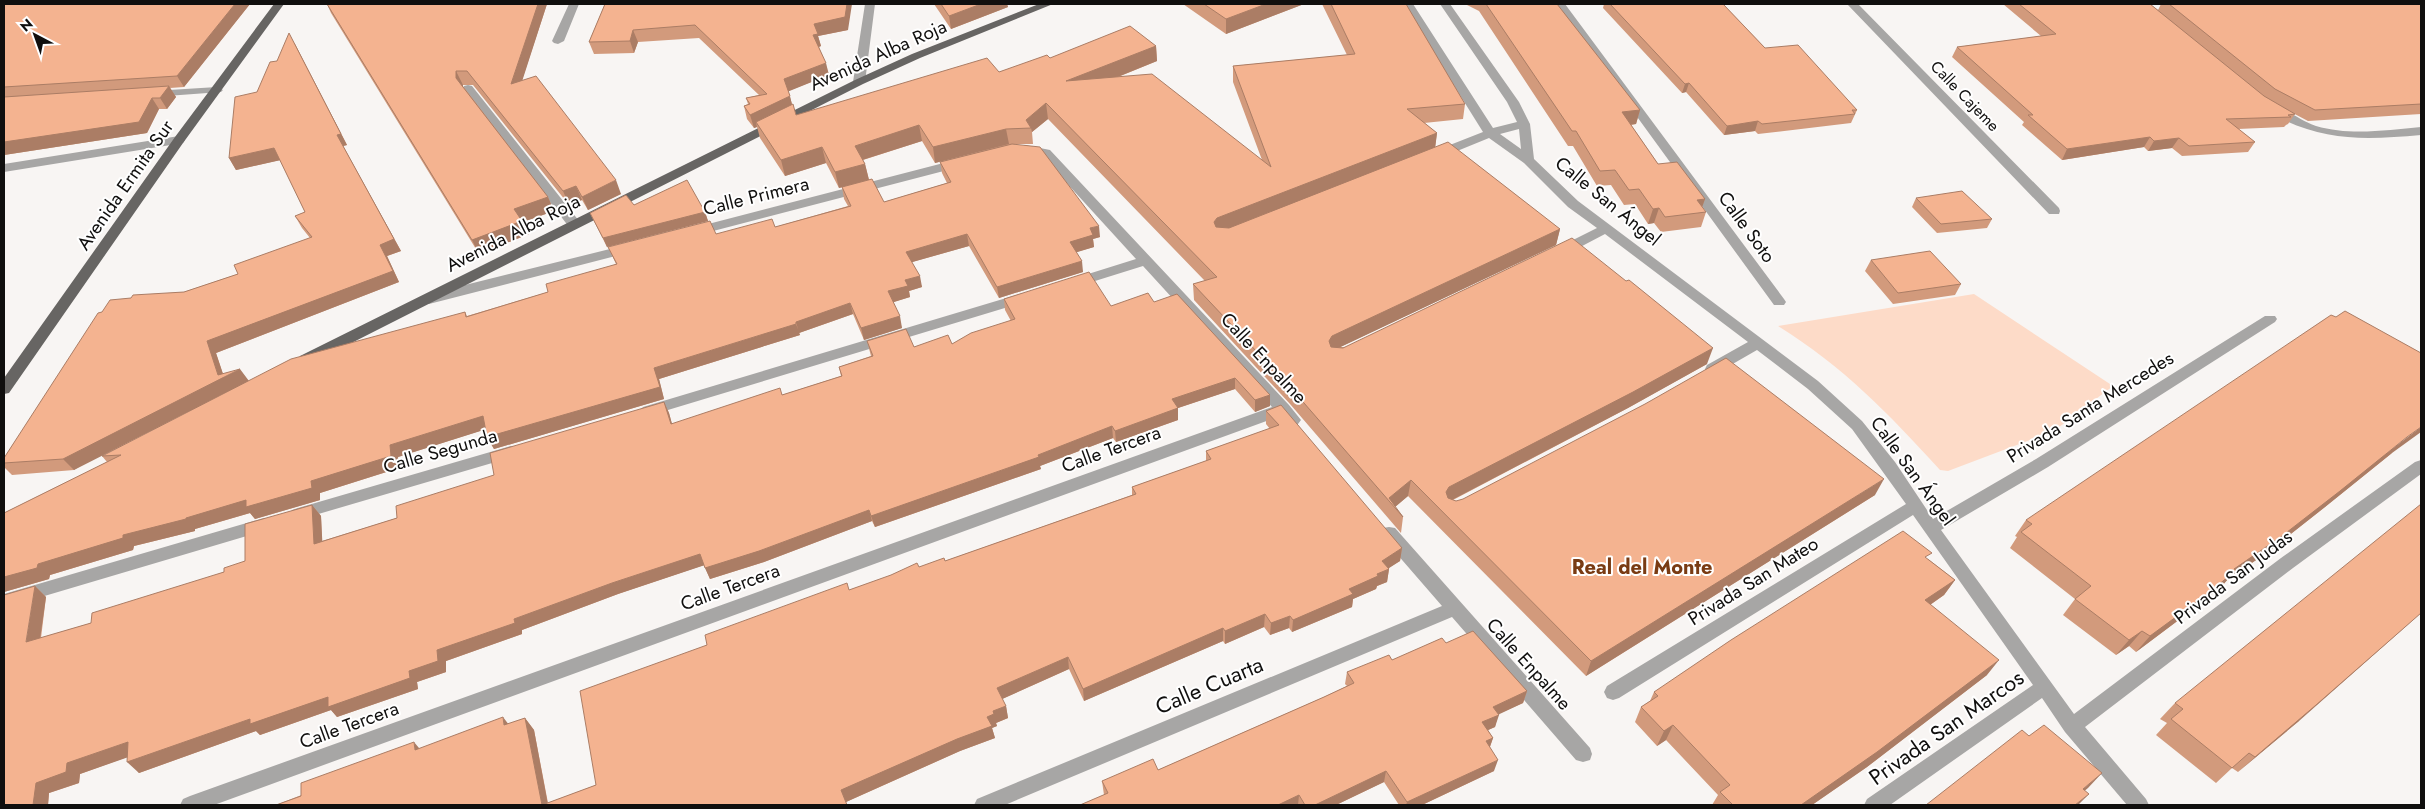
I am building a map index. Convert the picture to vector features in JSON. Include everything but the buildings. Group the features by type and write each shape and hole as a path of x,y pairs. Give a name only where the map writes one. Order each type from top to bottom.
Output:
{"main road":[{"name":"Avenida Ermita Sur","path":"4,389 179,140 279,4"},
{"name":"Avenida Alba Roja","path":"295,365 859,82 916,56 1048,4"}],"street":[{"path":"558,40 574,4"},
{"path":"859,82 870,4"},
{"name":"Calle San Ángel","path":"1408,4 1490,133 1528,160 1573,204 1813,385 1857,426 1889,466 1930,528 2072,726 2139,805"},
{"name":"Calle San Ángel","path":"1445,4 1513,102 1524,124 1528,160"},
{"name":"Calle Soto","path":"1560,4 1779,302"},
{"name":"Calle Cajeme","path":"1852,4 2054,212"},
{"path":"468,88 574,224"},
{"path":"139,95 216,90"},
{"path":"2263,102 2303,126 2331,134 2352,137 2421,131"},
{"path":"1428,158 1490,133 1524,124"},
{"path":"4,168 179,140"},
{"name":"Calle Enpalme","path":"1013,149 1030,149 1046,153 1303,431"},
{"name":"Calle Primera","path":"679,236 975,159"},
{"path":"1546,258 1605,228"},
{"path":"418,302 640,245"},
{"path":"1060,287 1146,260"},
{"path":"631,416 1041,292"},
{"name":"Privada Santa Mercedes","path":"1930,528 2042,463 2270,318"},
{"path":"1700,376 1758,343"},
{"name":"Calle Tercera","path":"190,805 1284,409"},
{"name":"Calle Segunda","path":"4,601 527,447"},
{"name":"Privada San Judas","path":"2072,726 2287,563 2421,466"},
{"name":"Privada San Mateo","path":"1613,692 1916,506"},
{"name":"Calle Enpalme","path":"1378,520 1453,608 1583,754"},
{"name":"Calle Cuarta","path":"984,805 1453,608"},
{"name":"Privada San Marcos","path":"1874,805 2044,687"}],"shaded area":[{"path":"1974,294 2113,386 2054,431 1948,471 1940,470 1865,392 1824,358 1778,326"}],"district":[{"name":"Real del Monte","path":"1642,567"}]}
